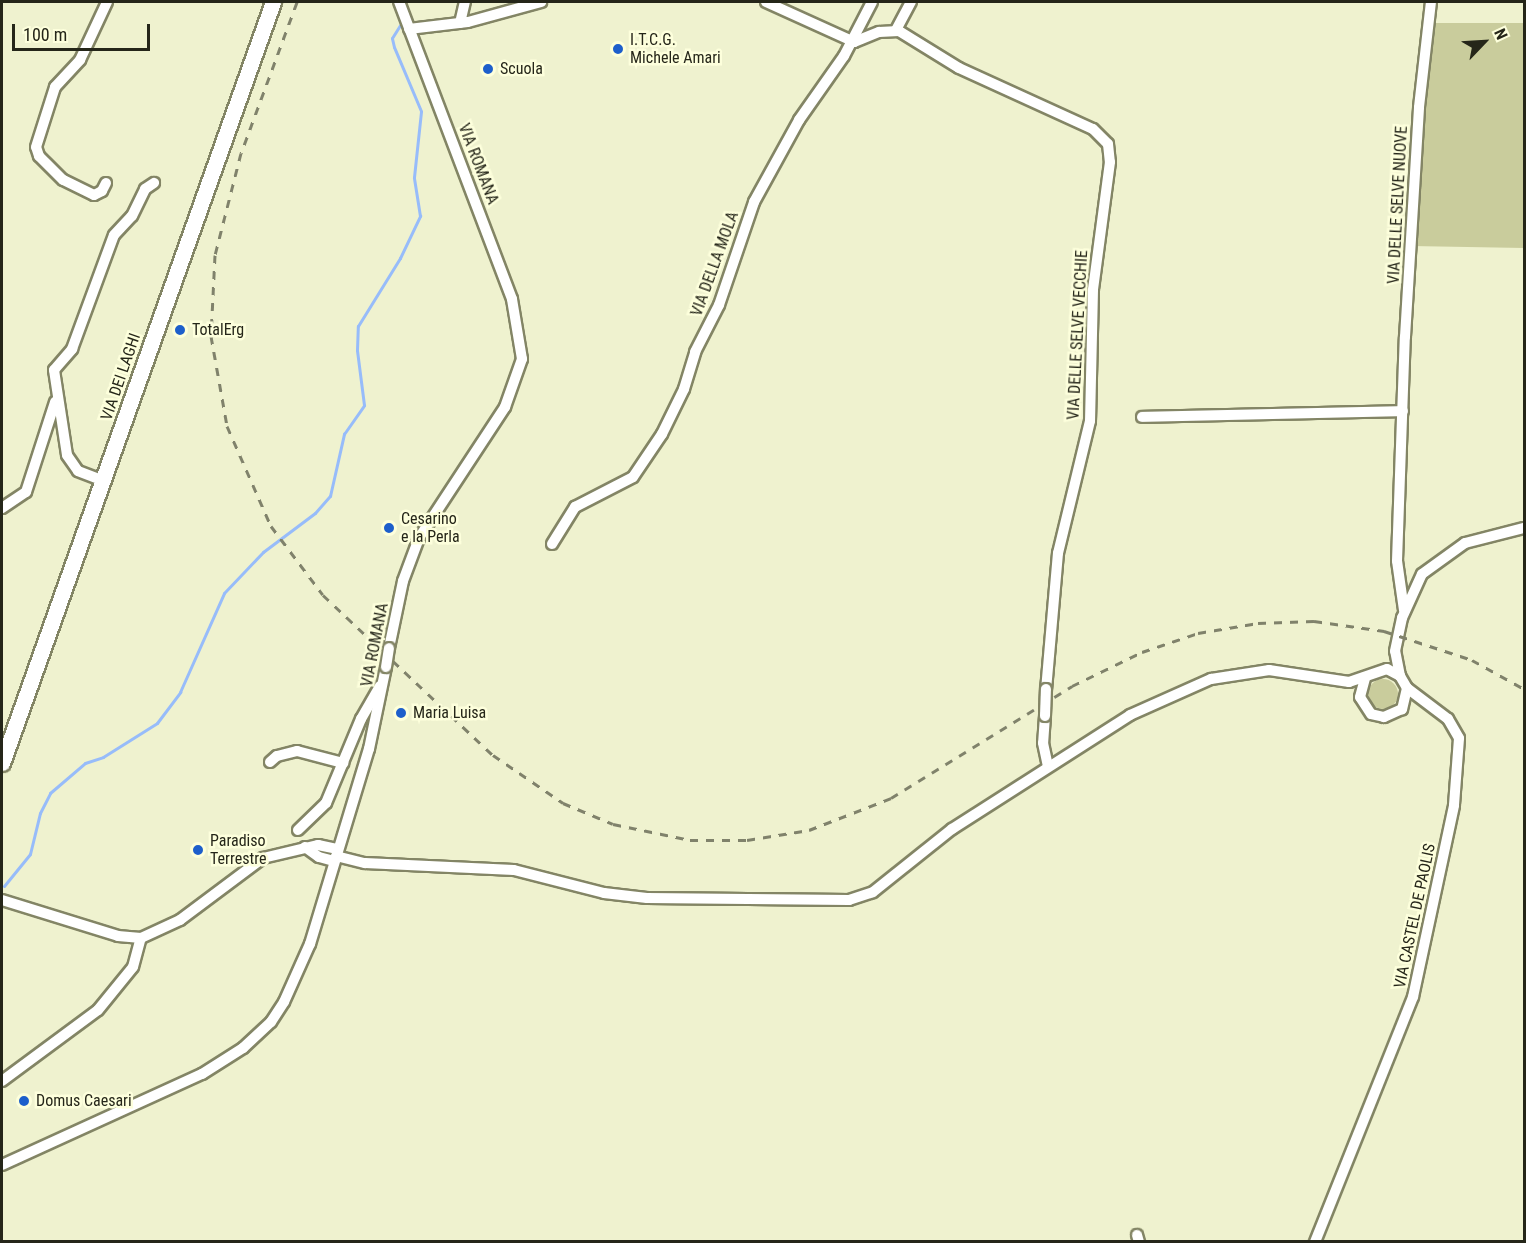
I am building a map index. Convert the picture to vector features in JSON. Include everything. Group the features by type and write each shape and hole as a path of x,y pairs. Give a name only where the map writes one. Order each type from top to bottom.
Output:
{"main road":[{"name":"VIA DEI LAGHI","path":"2,763 273,2"}],"street":[{"path":"106,2 80,60 55,87 36,147 39,156 63,180 94,195 102,191 106,183"},
{"name":"VIA ROMANA","path":"2,1165 191,1080 224,1062 256,1037 278,1012 296,978 371,739 403,581 419,538 505,407 522,359 512,299 399,2"},
{"path":"460,23 465,2"},
{"path":"409,29 460,23 541,2"},
{"path":"766,2 852,41 896,30 912,2"},
{"name":"VIA DELLA MOLA","path":"552,544 575,507 633,477 662,434 684,389 694,352 719,305 754,202 799,120 852,41 872,2"},
{"name":"VIA DELLE SELVE NUOVE","path":"1404,610 1397,561 1403,411 1418,129 1431,2"},
{"name":"VIA DELLE SELVE VECCHIE","path":"896,30 959,68 1093,129 1109,149 1093,290 1090,421 1060,544 1043,743 1048,766"},
{"path":"104,481 78,471 67,455 54,370 72,349 114,235 132,216 145,189 154,183"},
{"path":"2,508 26,492 57,396"},
{"path":"1142,417 1403,411"},
{"path":"1402,709 1407,688 1400,676 1395,651 1404,610 1422,574 1449,551 1480,537 1524,528"},
{"path":"1336,681 1365,678 1379,669 1395,651"},
{"path":"1379,669 1400,676"},
{"path":"2,900 118,936 141,938 180,920 258,860 282,850 305,847 365,863 514,870 604,893 647,898 849,900 873,892 938,840 1048,766 1141,710 1220,676 1269,670 1336,681 1359,691"},
{"path":"1365,678 1359,691 1362,704 1371,714 1391,716 1402,709 1424,704"},
{"path":"298,830 326,803 364,712 384,681"},
{"name":"VIA CASTEL DE PAOLIS","path":"1315,1242 1403,1024 1424,955 1452,813 1460,749 1448,719 1424,704 1407,688"},
{"path":"270,762 277,756 297,751 343,763"},
{"path":"2,1081 98,1010 132,967 141,938"}],"green space":[{"path":"1426,23 1524,23 1524,248 1411,246"},
{"path":"1383,679 1394,683 1398,694 1394,705 1383,709 1372,705 1368,694 1372,683"}],"waterway":[{"path":"4,886 30,854 40,813 50,793 85,763 103,757 157,723 180,692 224,593 263,552 315,513 330,496 344,434 364,405 357,350 358,326 400,258 420,216 414,177 421,111 394,47 392,38 400,25"}],"railway":[{"path":"297,2 241,153 215,255 211,336 227,426 271,526 323,595 493,755 563,803 613,824 690,840 747,840 809,830 891,798 1072,686 1142,652 1198,633 1258,623 1314,621 1384,631 1472,660 1524,689"}],"place":[{"name":"I.T.C.G. Michele Amari","path":"618,49"},
{"name":"Scuola","path":"488,69"},
{"name":"TotalErg","path":"180,330"},
{"name":"Cesarino e la Perla","path":"389,528"},
{"name":"Maria Luisa","path":"401,713"},
{"name":"Paradiso Terrestre","path":"198,850"},
{"name":"Domus Caesari","path":"24,1101"}]}
